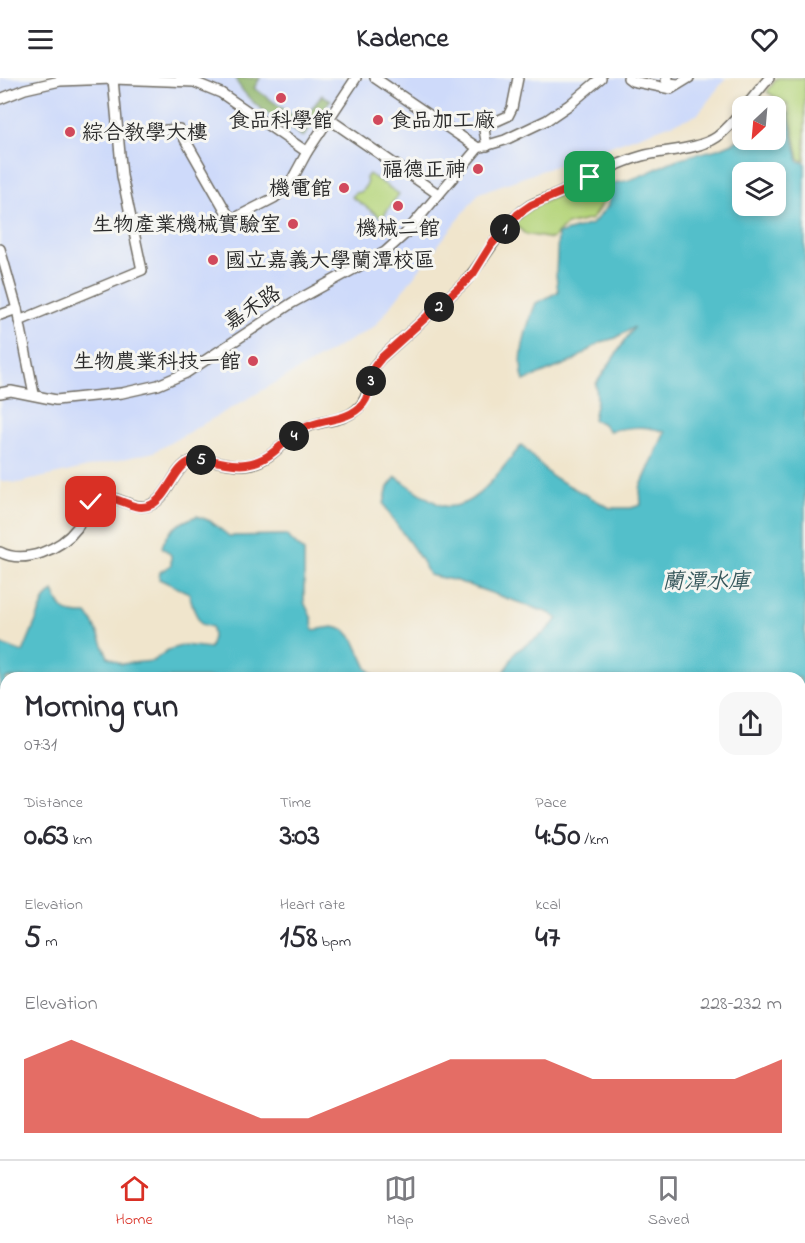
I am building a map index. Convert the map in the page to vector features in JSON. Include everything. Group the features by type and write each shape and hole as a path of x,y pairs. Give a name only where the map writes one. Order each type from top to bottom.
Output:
{"street":[{"path":"120,134 179,129 228,215 235,218 274,198 288,187 307,152 357,78"},
{"path":"375,78 483,147 484,130 488,124 508,117 518,78"},
{"name":"嘉禾路","path":"0,393 11,391 56,400 122,393 158,385 186,373 292,303 385,252 405,234 438,194 483,147 505,140 547,120 601,78"},
{"path":"628,78 671,89 686,80"},
{"path":"655,78 671,89"},
{"path":"668,78 666,80 672,84 686,80"},
{"path":"754,96 769,78"},
{"path":"0,99 25,89 60,81 113,79 194,82 221,93 307,152"},
{"path":"19,321 142,270 122,176 120,134 113,79"},
{"path":"329,119 438,194"},
{"path":"0,552 21,557 55,547 65,542 78,527 91,502 97,498 109,497 141,507 150,506 159,500 185,464 198,460 243,465 254,463 275,453 303,429 344,417 355,411 363,403 368,393 374,369 381,358 473,274 491,245 518,214 531,205 585,179 640,156 705,143 716,137 732,121"},
{"path":"0,249 17,309 34,394"},
{"path":"0,315 17,309"}],"shaded area":[{"name":"國立嘉義大學蘭潭校區","path":"0,78 726,78 697,115 479,193 375,326 154,452 18,483 0,481"}],"green space":[{"path":"235,78 260,78 254,88 302,122 322,95 331,100 303,137 256,104 240,88"},
{"path":"777,78 805,78 805,161 799,159 786,96 773,96 767,92"},
{"path":"369,174 399,194 382,218 352,197 355,193 361,192 367,184 366,178"},
{"path":"605,179 603,202 592,219 566,225 552,239 525,234 513,222 532,208 590,180"}],"water":[{"name":"蘭潭水庫","path":"786,113 788,113 798,161 805,163 805,672 505,672 515,652 543,634 558,619 549,613 457,581 429,575 384,504 388,487 396,477 427,498 444,506 456,506 478,495 522,445 551,476 610,508 631,508 641,505 640,488 665,432 637,427 609,431 602,423 593,420 597,400 596,384 634,327 616,338 601,342 573,361 524,381 521,362 526,331 536,303 558,292 556,274 558,234 592,224 608,206 611,183 630,180 672,161 732,143 732,150 786,150"},
{"path":"197,516 210,521 229,536 286,535 304,552 304,602 312,619 313,630 333,627 345,630 354,640 371,672 0,672 0,644 23,652 45,599 53,591 65,611 73,614 87,614 93,622 108,657 121,664 153,661 168,650 184,645 210,648 213,637 212,627 201,624 189,593 159,579 160,572 171,565 171,555 162,547 164,541 171,531"}],"place":[{"name":"食品科學館","path":"281,98"},
{"name":"食品加工廠","path":"378,120"},
{"name":"綜合教學大樓","path":"70,132"},
{"name":"福德正神","path":"478,169"},
{"name":"機電館","path":"344,188"},
{"name":"機械二館","path":"398,206"},
{"name":"生物產業機械實驗室","path":"293,224"},
{"name":"國立嘉義大學蘭潭校區","path":"213,260"},
{"name":"生物農業科技一館","path":"253,361"}],"route":[{"path":"91,502 97,498 109,497 141,507 150,506 159,500 185,464 193,460 243,465 254,463 275,453 303,429 344,417 355,411 363,403 368,393 374,369 381,358 473,274 491,245 518,214 531,205 590,177"}]}
